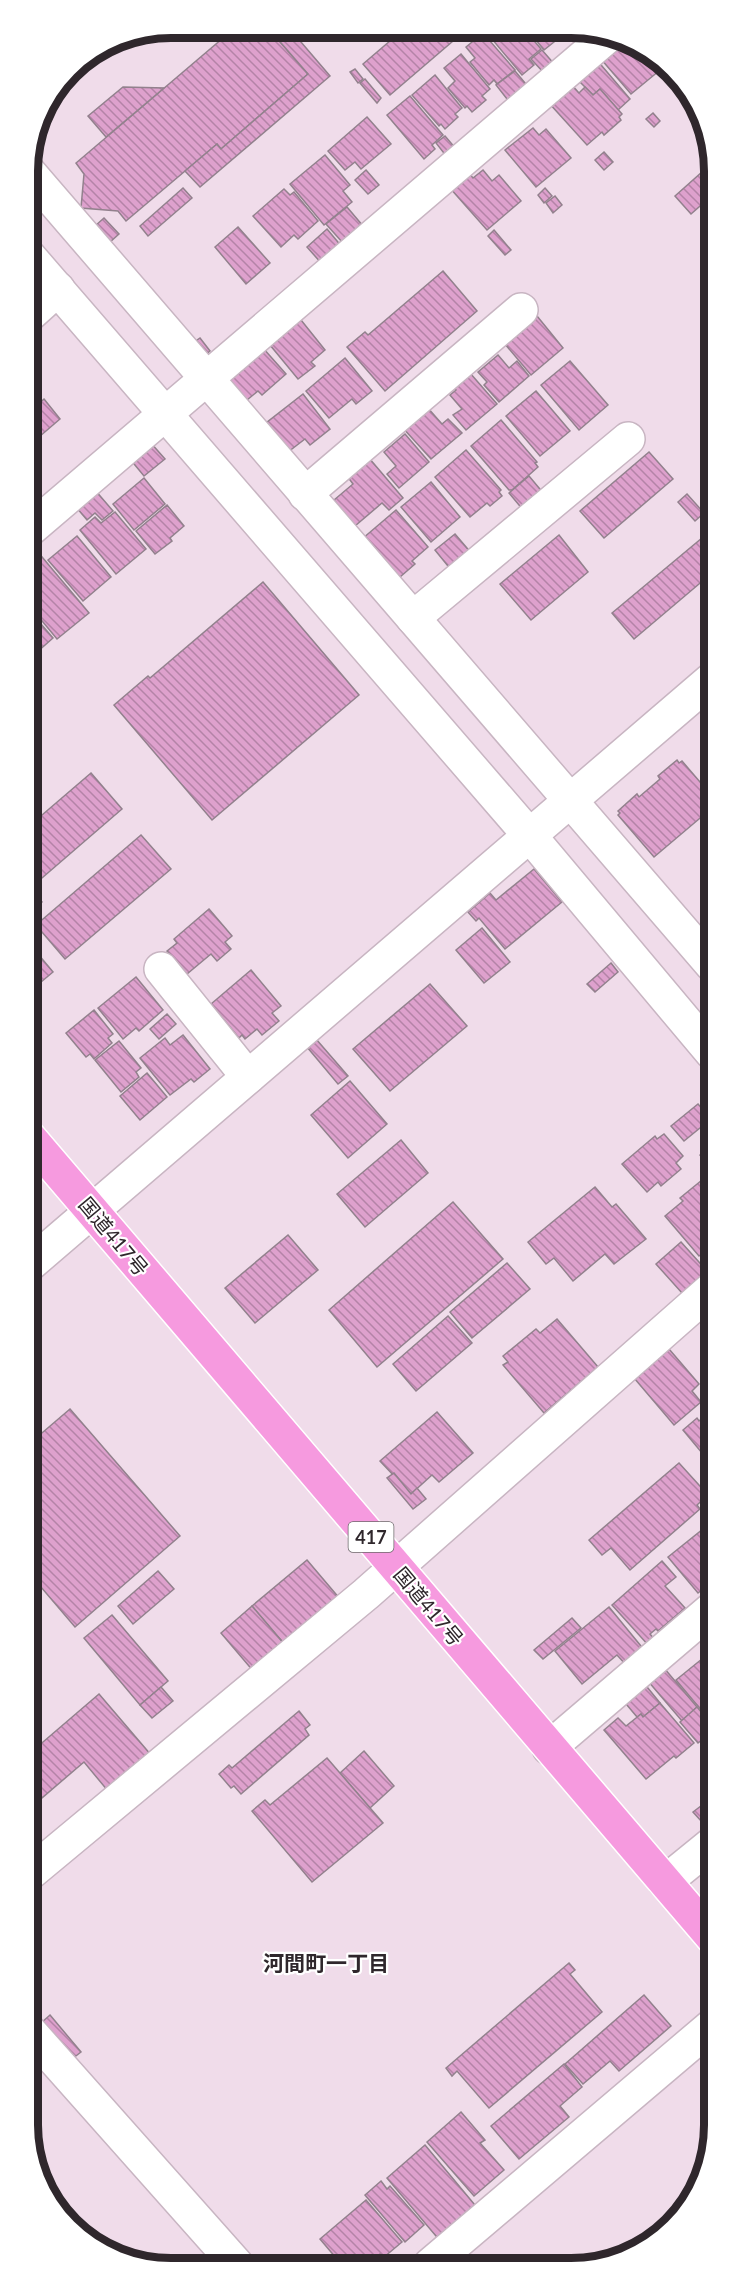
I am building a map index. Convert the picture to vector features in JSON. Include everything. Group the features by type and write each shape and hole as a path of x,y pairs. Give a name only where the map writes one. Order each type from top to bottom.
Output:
{"highway":[{"name":"国道417号","path":"38,1148 703,1926"}],"street":[{"path":"38,522 602,41"},
{"path":"38,186 185,397 548,820 704,958"},
{"path":"38,266 58,289 185,397 306,494 413,618 548,820 704,1041"},
{"path":"38,306 58,289"},
{"path":"306,494 521,310"},
{"path":"413,618 628,439"},
{"path":"38,1257 704,686"},
{"path":"161,969 248,1077"},
{"path":"38,1866 396,1566 703,1296"},
{"path":"549,1748 703,1616"},
{"path":"665,1882 703,1851"},
{"path":"438,2258 703,2033"},
{"path":"38,2041 231,2258"}],"building":[{"path":"223,38 277,38 308,74 221,149 217,144 126,221 118,211 81,208 84,174 76,163"},
{"path":"277,38 298,38 330,76 200,187 185,171 217,144 221,149 308,74"},
{"path":"393,38 456,38 390,95 363,64"},
{"path":"477,38 487,38 515,70 497,84 494,80 489,85 470,62 475,58 466,47"},
{"path":"491,38 532,38 541,49 529,59 534,65 522,75"},
{"path":"534,38 559,38 544,50"},
{"path":"616,46 637,55 658,72 631,94 601,59"},
{"path":"542,50 555,65 545,74 531,59"},
{"path":"461,54 490,89 482,96 486,100 472,112 467,106 465,108 448,88 455,81 444,68"},
{"path":"596,59 630,99 618,110 600,89 593,95 575,77"},
{"path":"355,69 363,79 358,83 350,72"},
{"path":"515,71 530,89 511,104 496,85"},
{"path":"435,75 462,108 455,114 458,117 445,129 441,124 439,126 412,95"},
{"path":"365,79 381,98 377,103 360,83"},
{"path":"571,84 579,93 585,87 593,95 600,89 622,114 619,117 621,120 604,135 602,132 587,145 549,103"},
{"path":"123,87 164,88 106,137 88,116"},
{"path":"410,96 443,135 432,145 435,149 424,159 387,115"},
{"path":"653,113 660,121 654,127 646,119"},
{"path":"367,117 391,144 361,169 355,162 345,170 328,151"},
{"path":"533,128 539,135 546,129 571,158 536,187 505,150"},
{"path":"445,136 457,150 447,157 436,143"},
{"path":"604,152 613,162 604,170 595,160"},
{"path":"325,155 350,185 343,191 352,202 324,225 290,184"},
{"path":"366,170 379,185 368,194 355,180"},
{"path":"483,170 492,181 499,175 521,201 487,230 450,188 468,172 473,178"},
{"path":"704,170 704,203 691,214 675,196"},
{"path":"183,188 192,198 148,236 140,226"},
{"path":"545,188 552,196 544,203 538,195"},
{"path":"284,189 290,195 294,192 318,221 298,239 294,235 281,247 253,216"},
{"path":"555,196 562,205 553,213 546,203"},
{"path":"347,207 363,226 343,243 326,224"},
{"path":"104,218 119,234 109,243 95,226"},
{"path":"238,227 270,263 246,284 215,247"},
{"path":"327,229 342,247 322,264 307,247"},
{"path":"494,230 511,250 505,255 488,236"},
{"path":"443,271 477,311 385,391 347,347 365,332 368,335"},
{"path":"537,316 563,348 531,375 505,344"},
{"path":"301,320 325,350 311,362 315,366 298,379 270,345"},
{"path":"200,338 210,351 203,357 193,343"},
{"path":"263,348 286,374 262,395 258,391 247,400 228,378"},
{"path":"498,355 509,368 517,361 529,376 499,402 484,385 487,382 478,372"},
{"path":"345,358 372,391 356,404 352,399 329,418 306,391"},
{"path":"570,361 608,405 579,430 541,385"},
{"path":"470,373 497,404 466,430 453,415 462,409 450,395 456,390 453,387"},
{"path":"536,391 570,431 540,456 506,416"},
{"path":"303,394 330,429 310,445 305,439 288,452 266,423"},
{"path":"44,399 60,419 39,437 38,436 38,404"},
{"path":"427,407 442,424 448,419 462,433 431,459 403,428"},
{"path":"501,420 537,462 535,463 538,467 512,490 509,490 471,446"},
{"path":"405,434 429,462 399,488 387,474 396,466 384,452"},
{"path":"150,442 165,459 144,476 130,459"},
{"path":"466,450 501,490 499,492 502,496 490,506 487,503 470,517 435,477"},
{"path":"649,452 673,479 604,538 580,511"},
{"path":"369,458 403,498 389,510 382,503 355,526 334,500 353,484 347,476"},
{"path":"529,476 544,494 524,511 509,493"},
{"path":"144,478 165,504 134,530 113,504"},
{"path":"431,482 460,517 431,542 401,507"},
{"path":"95,490 113,511 102,520 95,513 87,520 76,507"},
{"path":"687,494 704,513 695,521 678,502"},
{"path":"167,505 184,526 170,538 172,541 155,554 136,531"},
{"path":"396,510 428,547 412,561 415,564 400,577 397,574 394,576 362,539"},
{"path":"115,512 146,549 116,574 80,530 95,517 101,523"},
{"path":"455,534 472,554 452,571 435,550"},
{"path":"559,535 588,572 531,620 500,584"},
{"path":"77,536 111,577 83,601 48,560"},
{"path":"704,536 704,580 634,639 612,613"},
{"path":"38,552 89,613 57,639 38,616"},
{"path":"263,582 359,695 212,820 114,705 148,676 150,678"},
{"path":"38,621 53,638 38,651"},
{"path":"677,760 679,763 682,761 704,786 704,815 654,857 618,815 620,813 618,811 637,794 639,797 660,779 658,776"},
{"path":"91,773 122,809 38,881 38,818"},
{"path":"141,835 171,869 65,959 38,927 38,923"},
{"path":"534,869 562,902 505,949 479,918 476,921 468,912 490,893 496,900"},
{"path":"209,909 232,936 225,942 231,949 217,961 211,954 187,974 167,951 177,943 174,939"},
{"path":"482,928 510,962 484,983 456,950"},
{"path":"38,954 53,972 38,985"},
{"path":"611,963 618,972 595,992 587,984"},
{"path":"251,970 281,1006 272,1013 279,1021 262,1035 257,1029 245,1039 242,1035 239,1038 211,1004"},
{"path":"136,977 163,1010 139,1031 136,1028 123,1039 98,1008"},
{"path":"430,984 467,1026 390,1091 353,1049"},
{"path":"94,1010 113,1034 108,1038 112,1043 94,1059 90,1054 86,1057 66,1033"},
{"path":"167,1014 176,1024 159,1039 150,1029"},
{"path":"183,1035 210,1069 194,1082 191,1079 170,1095 140,1058 165,1038 170,1045"},
{"path":"316,1039 348,1076 338,1084 307,1047"},
{"path":"119,1041 141,1068 136,1072 139,1077 121,1092 95,1060"},
{"path":"147,1073 167,1097 140,1120 120,1096"},
{"path":"350,1081 387,1124 348,1158 311,1115"},
{"path":"698,1104 704,1110 704,1125 684,1141 671,1126"},
{"path":"664,1134 683,1156 676,1163 681,1169 661,1186 658,1182 647,1192 622,1164 655,1136 657,1139"},
{"path":"401,1140 428,1173 365,1227 337,1194"},
{"path":"703,1179 703,1253 699,1256 665,1216 683,1201 680,1198"},
{"path":"595,1187 612,1207 616,1204 646,1239 614,1264 605,1254 573,1281 554,1258 546,1264 528,1242"},
{"path":"453,1202 503,1259 377,1367 329,1310"},
{"path":"288,1235 318,1270 255,1323 225,1288"},
{"path":"681,1242 703,1267 703,1274 682,1293 656,1264"},
{"path":"507,1263 530,1289 472,1338 450,1312"},
{"path":"448,1316 472,1343 416,1391 393,1364"},
{"path":"557,1319 598,1367 544,1413 503,1365 508,1362 503,1356 536,1329 540,1333"},
{"path":"669,1349 699,1384 692,1391 701,1402 674,1425 635,1379"},
{"path":"70,1409 180,1536 75,1627 38,1584 38,1436"},
{"path":"437,1412 473,1453 439,1482 432,1475 411,1494 380,1461"},
{"path":"703,1417 703,1455 683,1430 697,1418 699,1421"},
{"path":"679,1463 703,1490 703,1499 697,1505 700,1509 630,1570 611,1548 602,1555 589,1540"},
{"path":"394,1473 411,1494 417,1488 426,1499 413,1509 387,1478"},
{"path":"703,1529 703,1589 698,1593 668,1557"},
{"path":"307,1560 340,1599 285,1645 252,1606"},
{"path":"662,1561 676,1577 665,1586 685,1608 658,1631 656,1629 650,1634 655,1640 649,1646 612,1605"},
{"path":"158,1571 174,1589 133,1624 118,1606"},
{"path":"252,1606 285,1645 254,1672 221,1633"},
{"path":"609,1607 645,1651 627,1666 617,1655 582,1684 555,1651"},
{"path":"112,1615 168,1681 140,1705 84,1638"},
{"path":"572,1618 581,1628 543,1659 534,1650"},
{"path":"703,1658 703,1712 676,1680"},
{"path":"664,1668 697,1707 682,1721 648,1681"},
{"path":"643,1682 660,1703 643,1717 641,1714 637,1717 622,1699"},
{"path":"161,1687 173,1701 152,1718 140,1705"},
{"path":"99,1694 151,1755 108,1791 84,1762 38,1801 38,1746"},
{"path":"660,1703 694,1743 646,1779 604,1730 618,1718 626,1726 641,1714 643,1717"},
{"path":"697,1707 703,1714 703,1739 698,1743 680,1722"},
{"path":"299,1711 310,1725 305,1729 309,1735 241,1794 234,1786 231,1788 219,1774 229,1765 232,1768"},
{"path":"364,1751 394,1786 370,1808 340,1773"},
{"path":"327,1758 383,1823 312,1882 252,1811 265,1800 270,1805"},
{"path":"703,1804 703,1823 693,1812"},
{"path":"569,1963 575,1970 570,1974 602,2012 489,2108 457,2071 452,2076 446,2068"},
{"path":"644,1995 671,2026 619,2071 610,2061 583,2084 565,2064"},
{"path":"50,2015 81,2052 72,2059 41,2023"},
{"path":"564,2064 582,2087 560,2106 569,2117 519,2159 491,2126"},
{"path":"461,2112 485,2140 480,2143 504,2170 474,2196 427,2142"},
{"path":"425,2145 479,2210 441,2242 387,2178"},
{"path":"381,2181 387,2189 390,2186 424,2225 405,2242 365,2195"},
{"path":"366,2200 402,2242 383,2258 380,2254 375,2258 336,2258 320,2239"}],"district":[{"name":"河間町一丁目","path":"326,1962"}]}
